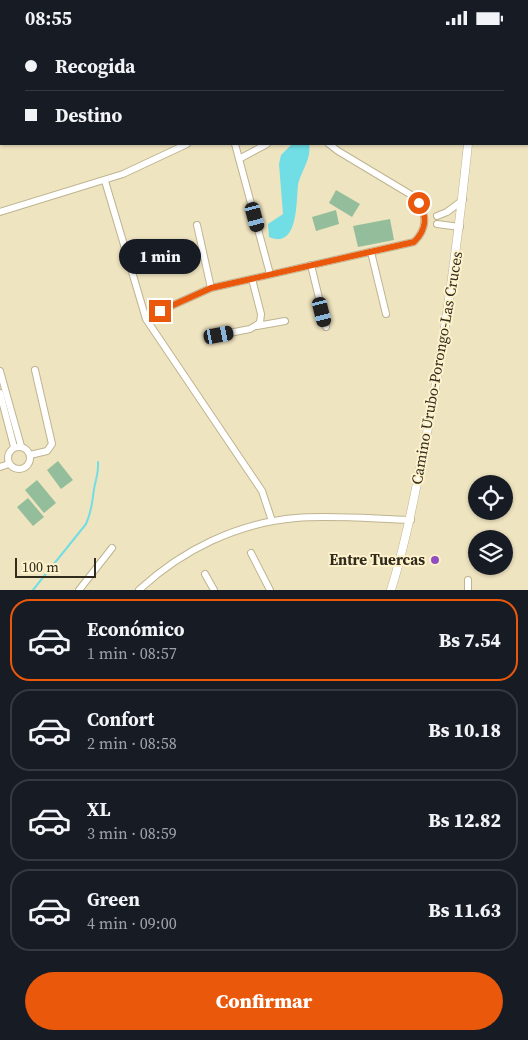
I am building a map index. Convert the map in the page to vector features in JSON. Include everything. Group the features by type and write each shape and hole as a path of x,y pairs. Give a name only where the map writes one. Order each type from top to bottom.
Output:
{"main road":[{"name":"Camino Urubo-Porongo-Las Cruces","path":"391,590 411,520 447,323 460,227 468,145"}],"street":[{"path":"0,212 105,181 185,145"},
{"path":"236,145 270,274"},
{"path":"239,159 265,145"},
{"path":"160,311 211,288 414,242 420,236 424,224 424,215 419,203 413,196 331,145"},
{"path":"105,181 146,319 262,491 272,521"},
{"path":"424,215 447,212 463,200"},
{"path":"424,224 460,227"},
{"path":"197,225 211,288"},
{"path":"371,252 386,314"},
{"path":"311,265 326,327"},
{"path":"252,279 261,319 266,325"},
{"path":"257,326 261,319"},
{"path":"219,335 285,321"},
{"path":"0,393 18,447 30,455 47,451 52,444 35,370"},
{"path":"0,371 18,447"},
{"path":"0,467 8,461 9,452 18,447"},
{"path":"0,461 8,461 17,469 25,467 30,455"},
{"path":"138,590 175,560 200,546 227,534 272,521 305,518 411,520"},
{"path":"79,590 112,547"},
{"path":"251,553 270,590"},
{"path":"205,574 214,590"},
{"path":"468,580 468,590"}],"green space":[{"path":"336,190 360,204 352,217 329,203"},
{"path":"336,210 339,224 316,231 312,217"},
{"path":"390,219 394,240 358,247 353,226"},
{"path":"58,461 73,480 61,489 47,470"},
{"path":"37,480 56,503 44,513 25,490"},
{"path":"28,498 44,517 33,526 17,507"}],"water":[{"path":"291,145 309,145 308,159 298,185 294,221 291,230 286,236 279,239 269,237 268,224 283,214 279,164 281,155"}],"waterway":[{"path":"33,590 86,524 92,507 98,462"}],"place":[{"name":"Entre Tuercas","path":"435,560"}],"route":[{"path":"160,311 211,288 414,242 424,228 424,210 419,203"}]}
